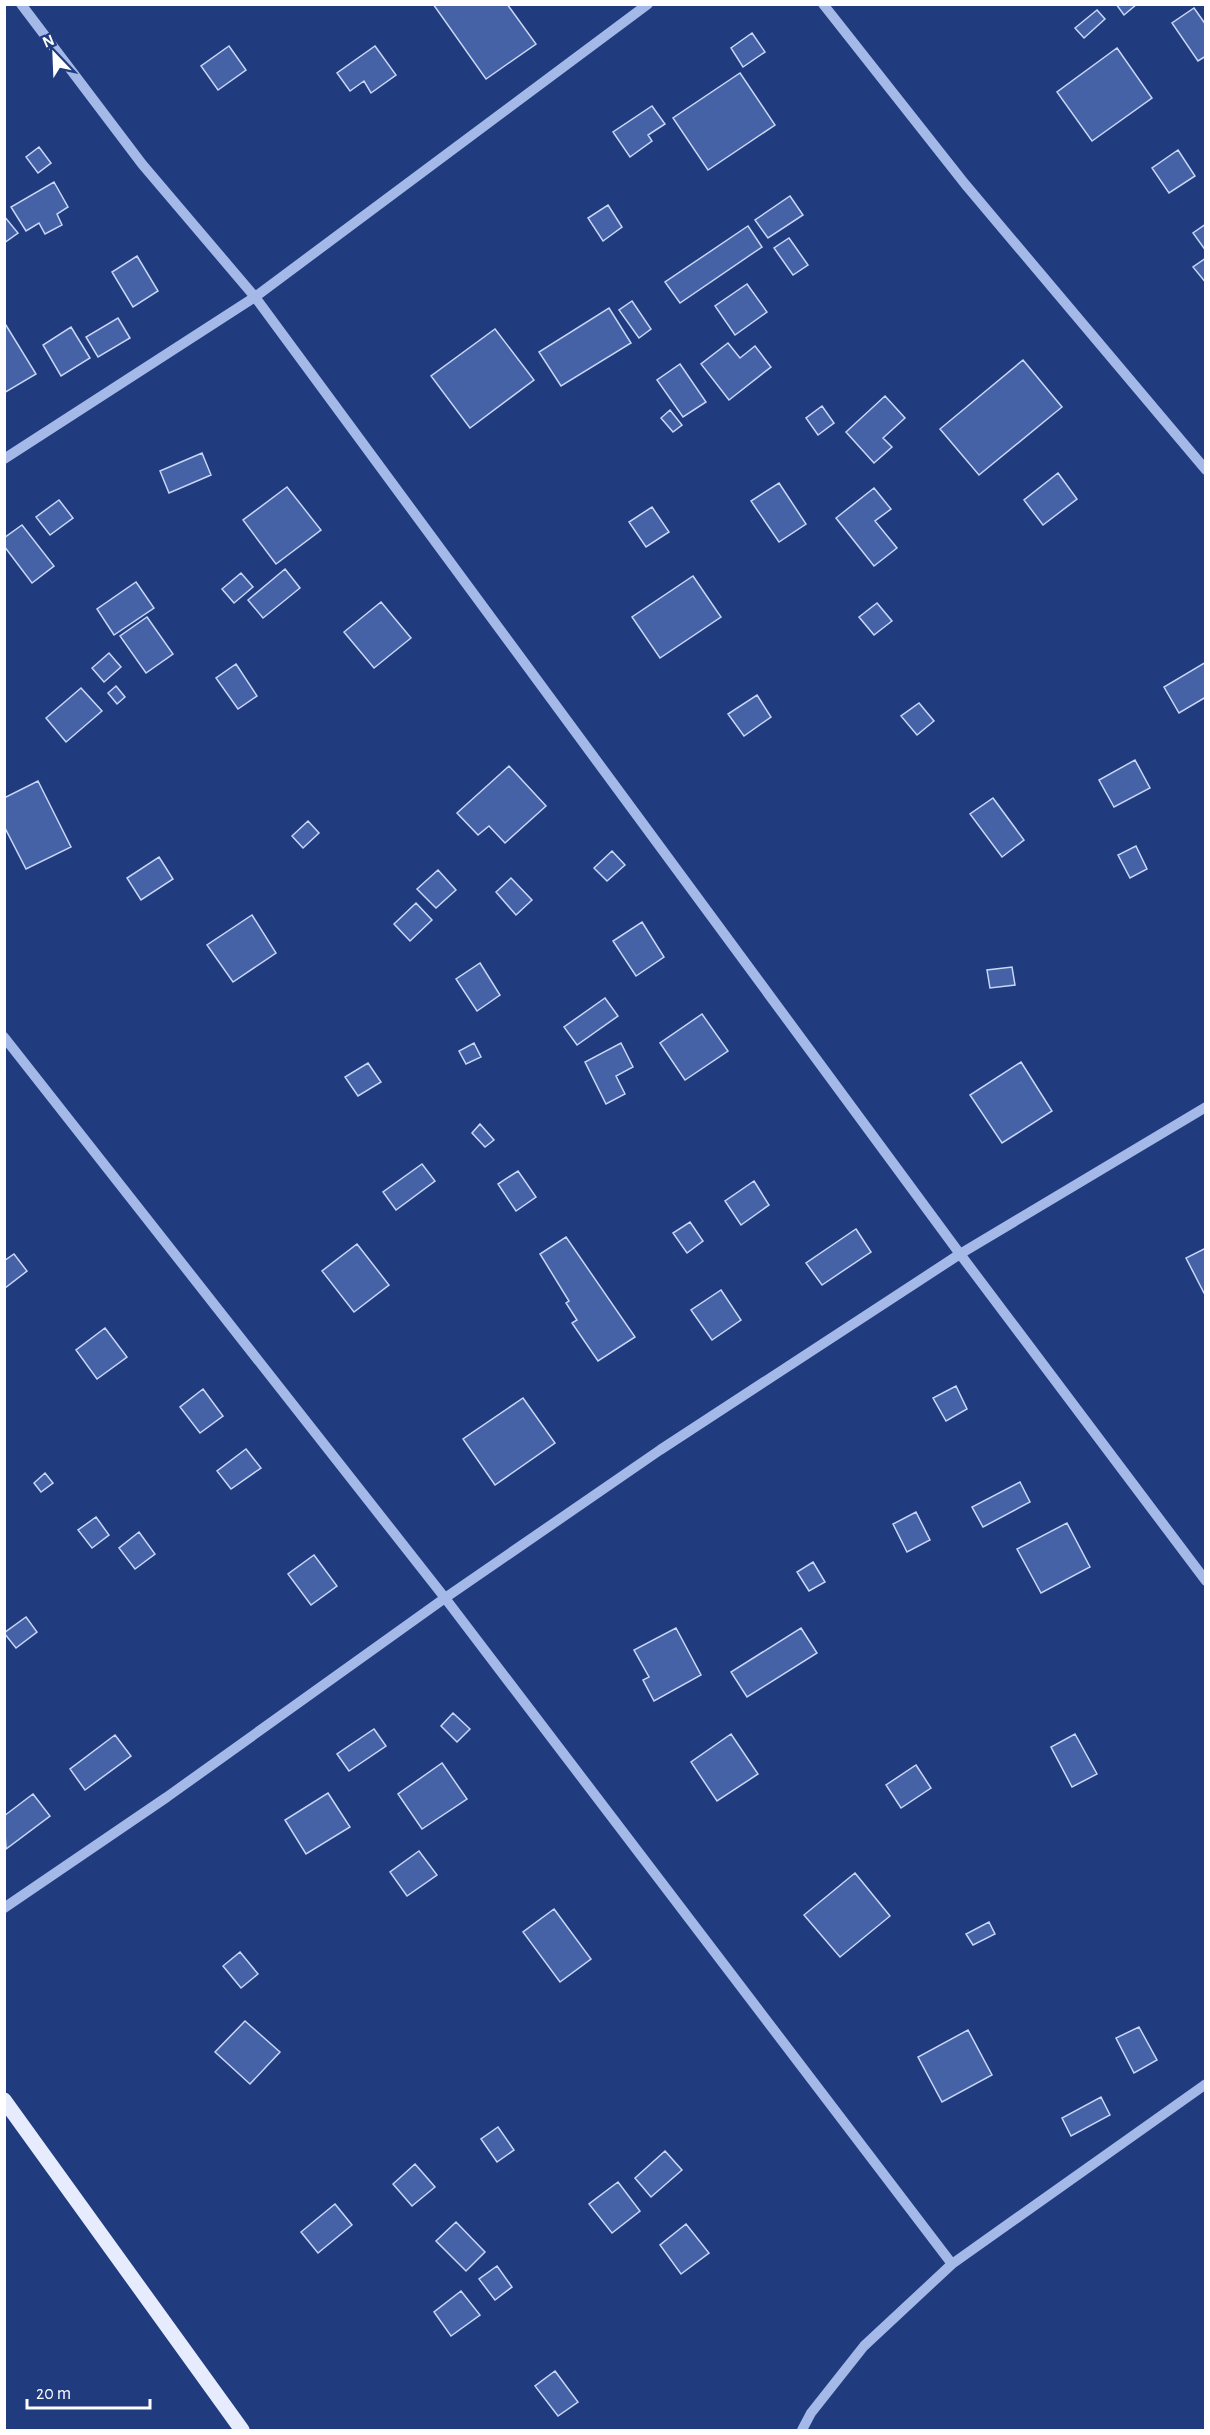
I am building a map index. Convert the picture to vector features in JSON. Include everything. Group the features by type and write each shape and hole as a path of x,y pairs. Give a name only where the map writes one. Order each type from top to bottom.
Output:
{"main road":[{"path":"4,2100 242,2430"}],"street":[{"path":"21,4 142,164 255,297 960,1254 1206,1581"},
{"path":"4,459 255,297 648,4"},
{"path":"823,4 965,184 1206,470"},
{"path":"4,1037 446,1598 952,2264"},
{"path":"4,1908 167,1797 446,1598 660,1450 960,1254 1206,1107"},
{"path":"802,2430 811,2413 864,2346 952,2264 1206,2084"}],"building":[{"path":"433,4 507,4 536,44 486,79"},
{"path":"1116,4 1137,4 1124,15"},
{"path":"1194,8 1206,25 1206,56 1198,61 1172,23"},
{"path":"1097,10 1105,19 1084,38 1075,28"},
{"path":"752,33 765,52 743,67 731,48"},
{"path":"229,46 246,70 218,90 201,66"},
{"path":"375,46 396,75 371,93 364,81 350,91 337,73"},
{"path":"1117,48 1152,98 1092,141 1057,92"},
{"path":"740,73 775,125 708,170 673,118"},
{"path":"652,106 665,124 648,135 652,141 630,157 613,132"},
{"path":"39,147 51,163 38,173 26,157"},
{"path":"1178,150 1195,176 1169,193 1152,168"},
{"path":"54,182 68,207 57,214 62,225 45,234 39,223 26,231 11,207"},
{"path":"790,196 803,215 768,238 755,220"},
{"path":"608,205 622,227 603,241 588,218"},
{"path":"4,216 18,233 4,243"},
{"path":"1206,224 1206,251 1193,233"},
{"path":"748,226 762,247 680,303 665,282"},
{"path":"789,238 808,265 793,275 774,248"},
{"path":"137,256 158,291 133,307 112,272"},
{"path":"1206,258 1206,283 1193,267"},
{"path":"747,284 767,312 735,335 715,306"},
{"path":"632,301 651,329 639,338 619,310"},
{"path":"609,308 631,343 561,386 539,352"},
{"path":"118,318 130,338 98,357 86,337"},
{"path":"4,322 36,374 4,393"},
{"path":"71,327 90,358 61,376 43,345"},
{"path":"495,329 534,380 470,428 431,376"},
{"path":"728,343 740,358 755,346 771,367 729,400 701,364"},
{"path":"1023,360 1062,407 979,475 940,429"},
{"path":"680,364 706,402 683,417 657,380"},
{"path":"885,396 905,418 883,438 892,447 874,463 846,432"},
{"path":"822,406 834,423 818,435 806,418"},
{"path":"670,410 682,425 673,432 661,418"},
{"path":"202,453 211,475 169,493 160,471"},
{"path":"1058,473 1077,499 1043,525 1024,500"},
{"path":"779,483 806,524 779,542 751,501"},
{"path":"287,487 321,530 276,564 243,520"},
{"path":"874,488 891,509 875,521 897,548 874,566 836,518"},
{"path":"59,500 73,518 50,535 36,517"},
{"path":"652,507 669,532 646,547 629,522"},
{"path":"22,525 54,566 32,583 4,546 4,538"},
{"path":"285,569 300,588 263,618 248,600"},
{"path":"241,573 253,587 234,603 222,589"},
{"path":"693,576 721,617 660,658 632,617"},
{"path":"136,582 154,608 114,635 97,609"},
{"path":"381,602 411,638 374,668 344,632"},
{"path":"877,603 892,621 874,635 859,617"},
{"path":"147,617 173,654 146,673 120,636"},
{"path":"109,653 121,667 104,682 92,668"},
{"path":"1206,662 1206,697 1179,713 1164,687"},
{"path":"236,664 257,696 238,709 216,678"},
{"path":"116,686 125,697 117,704 108,693"},
{"path":"81,688 102,711 66,742 46,718"},
{"path":"757,695 771,717 744,736 728,714"},
{"path":"919,703 934,721 917,735 901,716"},
{"path":"1135,760 1150,788 1114,807 1099,780"},
{"path":"509,766 546,806 505,843 489,826 478,835 457,813"},
{"path":"38,781 71,847 26,869 4,826 4,798"},
{"path":"993,798 1024,840 1002,857 970,814"},
{"path":"308,821 319,833 303,848 292,836"},
{"path":"1136,846 1147,869 1130,878 1118,855"},
{"path":"612,851 625,865 607,881 594,868"},
{"path":"159,857 173,879 141,900 127,878"},
{"path":"438,870 456,890 436,908 417,889"},
{"path":"511,878 532,900 516,915 496,892"},
{"path":"416,903 432,920 410,941 394,924"},
{"path":"252,915 276,953 233,982 207,945"},
{"path":"642,922 664,957 636,976 613,941"},
{"path":"480,963 500,995 477,1011 456,979"},
{"path":"1012,967 1015,985 990,988 987,970"},
{"path":"605,998 618,1016 577,1045 564,1027"},
{"path":"702,1014 728,1051 685,1080 660,1043"},
{"path":"474,1043 481,1057 466,1064 459,1051"},
{"path":"621,1043 633,1067 616,1076 625,1094 606,1104 585,1062"},
{"path":"1021,1062 1052,1111 1002,1143 970,1095"},
{"path":"368,1063 381,1082 358,1096 345,1077"},
{"path":"480,1124 494,1140 485,1147 472,1133"},
{"path":"422,1164 435,1181 396,1210 383,1192"},
{"path":"518,1171 536,1197 516,1211 498,1184"},
{"path":"754,1181 769,1205 741,1225 725,1201"},
{"path":"690,1222 703,1241 687,1253 673,1233"},
{"path":"856,1229 871,1252 822,1285 806,1263"},
{"path":"566,1237 635,1337 598,1361 572,1323 577,1320 566,1303 569,1301 540,1254"},
{"path":"357,1244 389,1285 354,1312 322,1271"},
{"path":"1206,1248 1206,1292 1204,1293 1186,1258"},
{"path":"14,1254 27,1271 5,1288 4,1261"},
{"path":"721,1290 741,1320 712,1340 691,1310"},
{"path":"105,1328 127,1357 97,1379 76,1350"},
{"path":"956,1386 967,1409 946,1421 933,1398"},
{"path":"203,1389 223,1416 200,1433 180,1407"},
{"path":"523,1398 555,1443 495,1485 463,1439"},
{"path":"246,1449 261,1468 231,1489 217,1471"},
{"path":"45,1473 53,1483 41,1492 34,1483"},
{"path":"1020,1482 1030,1502 983,1527 972,1507"},
{"path":"916,1512 930,1540 907,1552 893,1524"},
{"path":"96,1517 109,1535 92,1548 78,1530"},
{"path":"1067,1523 1090,1567 1041,1593 1017,1549"},
{"path":"139,1532 155,1554 135,1569 119,1548"},
{"path":"314,1555 337,1586 311,1605 288,1574"},
{"path":"813,1562 825,1582 809,1591 797,1572"},
{"path":"26,1617 37,1632 16,1648 4,1633"},
{"path":"676,1628 701,1675 654,1701 643,1680 649,1677 634,1650"},
{"path":"801,1628 817,1653 747,1697 731,1672"},
{"path":"453,1713 470,1729 457,1742 441,1726"},
{"path":"374,1729 386,1746 349,1771 337,1754"},
{"path":"731,1734 758,1774 717,1801 691,1762"},
{"path":"1075,1734 1097,1774 1072,1787 1051,1747"},
{"path":"115,1735 131,1756 85,1790 70,1769"},
{"path":"442,1763 467,1799 422,1829 398,1794"},
{"path":"916,1765 931,1788 901,1808 886,1785"},
{"path":"328,1793 350,1827 306,1854 285,1820"},
{"path":"33,1794 50,1816 6,1849 4,1816"},
{"path":"419,1851 437,1875 407,1896 390,1872"},
{"path":"855,1873 890,1916 840,1957 804,1915"},
{"path":"554,1909 591,1959 560,1982 523,1932"},
{"path":"989,1922 995,1934 973,1945 966,1934"},
{"path":"240,1952 258,1974 241,1988 223,1966"},
{"path":"245,2021 280,2052 250,2084 215,2052"},
{"path":"1139,2027 1157,2060 1134,2073 1116,2038"},
{"path":"968,2030 992,2075 942,2102 918,2057"},
{"path":"1101,2097 1110,2115 1071,2136 1062,2118"},
{"path":"498,2127 514,2150 497,2162 481,2139"},
{"path":"665,2151 682,2170 651,2197 635,2178"},
{"path":"415,2164 435,2187 412,2206 393,2184"},
{"path":"618,2182 640,2211 612,2233 589,2204"},
{"path":"335,2204 352,2225 318,2253 301,2232"},
{"path":"456,2222 485,2252 466,2271 436,2241"},
{"path":"686,2224 709,2253 681,2274 660,2245"},
{"path":"497,2266 512,2287 495,2300 479,2279"},
{"path":"461,2291 480,2315 451,2336 434,2312"},
{"path":"555,2371 578,2402 558,2416 535,2386"}]}
